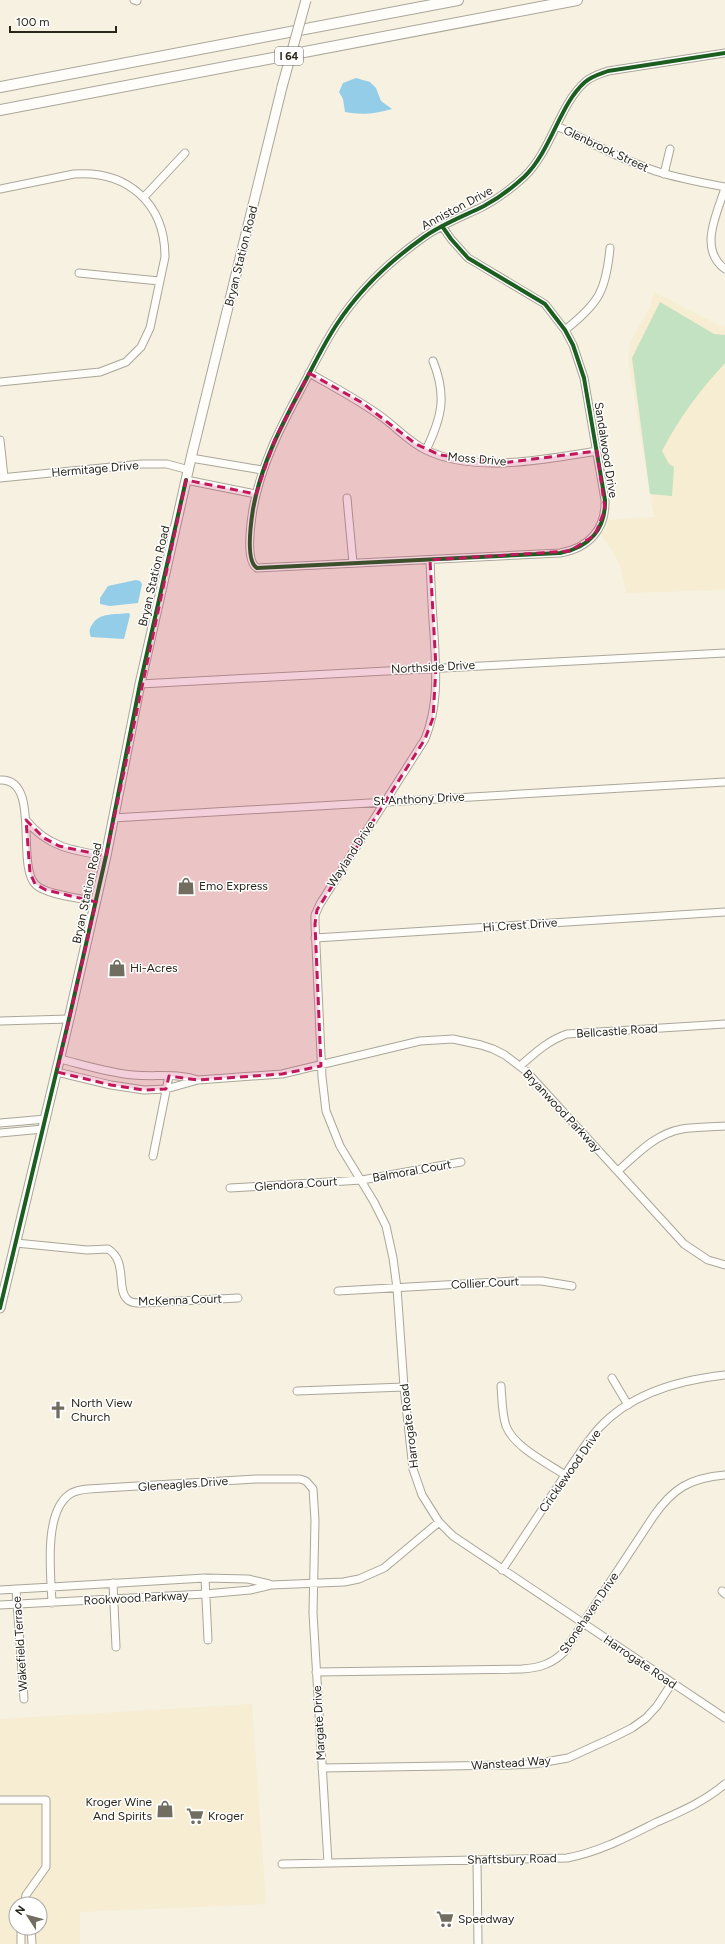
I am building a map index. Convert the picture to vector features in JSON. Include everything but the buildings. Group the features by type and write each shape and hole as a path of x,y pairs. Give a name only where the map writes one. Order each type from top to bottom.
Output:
{"highway":[{"name":"I 64","path":"0,87 458,0"},
{"name":"I 64","path":"0,110 577,0"}],"main road":[{"name":"Bryan Station Road","path":"0,1308 70,1020 106,856 140,684 188,470 282,87 306,0"}],"street":[{"name":"Anniston Drive","path":"253,566 250,555 251,525 262,470 277,433 309,374 338,323 362,292 408,248 442,226 485,206 518,182 542,155 578,90 595,75 608,71 725,52"},
{"name":"Glenbrook Street","path":"557,126 628,161 664,174 725,188"},
{"path":"664,174 670,149"},
{"path":"144,197 185,153"},
{"path":"0,189 86,173 108,176 120,180 144,197 156,217 163,236 164,257 150,328 137,353 126,362 100,372 0,382"},
{"path":"725,188 713,228 710,245 717,262 725,269"},
{"name":"Sandalwood Drive","path":"253,566 259,569 560,553 578,548 588,543 595,536 601,526 605,509 597,451 581,365 565,330 545,304 468,258 451,239 442,226"},
{"path":"565,330 582,316 599,296 606,277 610,248"},
{"path":"79,273 159,281"},
{"path":"426,450 440,417 442,403 440,381 433,361"},
{"name":"Moss Drive","path":"309,374 361,402 426,450 440,455 458,459 502,463 529,461 597,451"},
{"path":"0,440 2,477"},
{"path":"191,458 262,470"},
{"name":"Hermitage Drive","path":"2,477 142,464 167,464 188,470"},
{"path":"186,480 256,494"},
{"path":"347,498 353,564"},
{"name":"Wayland Drive","path":"322,1066 315,915 320,904 425,739 430,728 435,702 436,667 430,560"},
{"name":"Northside Drive","path":"140,684 436,667 725,653"},
{"path":"0,780 8,781 18,788 21,794 26,820 30,873 35,884 46,890 96,902"},
{"name":"St Anthony Drive","path":"113,818 725,782"},
{"path":"26,820 44,838 59,846 106,856"},
{"name":"Hi Crest Drive","path":"315,938 725,912"},
{"path":"0,1021 70,1020"},
{"name":"Bellcastle Road","path":"520,1066 541,1046 567,1034 725,1024"},
{"name":"Bryanwood Parkway","path":"57,1072 111,1086 144,1090 166,1089 198,1080 282,1074 322,1066 420,1042 453,1039 481,1044 493,1049 520,1066 684,1244 708,1260 725,1265"},
{"name":"Bryanwood Parkway","path":"60,1059 131,1075 189,1077 198,1080"},
{"name":"Harrogate Road","path":"322,1066 324,1102 328,1120 340,1146 362,1180 386,1226 393,1258 404,1387 413,1469 422,1495 439,1522 453,1536 725,1718"},
{"path":"153,1156 169,1076"},
{"path":"0,1123 46,1120"},
{"path":"618,1171 646,1146 666,1134 682,1129 725,1126"},
{"path":"0,1133 43,1129"},
{"name":"Balmoral Court","path":"362,1180 462,1162"},
{"name":"Glendora Court","path":"230,1188 362,1180"},
{"name":"McKenna Court","path":"16,1243 87,1250 108,1249 115,1255 118,1261 123,1292 130,1301 142,1303 238,1298"},
{"name":"Collier Court","path":"338,1291 529,1281 557,1282 572,1286"},
{"name":"Cricklewood Drive","path":"502,1570 586,1443 600,1427 628,1405 645,1395 673,1384 725,1375"},
{"path":"612,1378 628,1405"},
{"path":"502,1386 506,1424 510,1434 516,1442 565,1475"},
{"path":"297,1391 404,1387"},
{"name":"Stonehaven Drive","path":"316,1672 537,1668 557,1659 583,1624 653,1517 668,1498 685,1485 697,1480 725,1475"},
{"name":"Gleneagles Drive","path":"52,1603 51,1542 54,1524 61,1504 71,1493 84,1490 256,1479 300,1479 306,1481 312,1489 315,1520 314,1583"},
{"name":"Rookwood Parkway","path":"0,1605 205,1594 250,1590 271,1585 344,1582 359,1579 384,1568 439,1522"},
{"path":"204,1578 208,1640"},
{"name":"Rookwood Parkway","path":"0,1590 204,1578 248,1579 271,1585"},
{"path":"113,1583 116,1647"},
{"name":"Margate Drive","path":"314,1583 313,1613 328,1863"},
{"name":"Wakefield Terrace","path":"16,1589 24,1699"},
{"name":"Wanstead Way","path":"322,1768 510,1765 539,1763 568,1758 612,1738 641,1721 657,1706 672,1683"},
{"name":"Shaftsbury Road","path":"282,1864 567,1858 593,1852 702,1801 725,1784"},
{"path":"0,1800 46,1800 46,1867 26,1896"},
{"path":"477,1860 478,1944"}],"highlighted area":[{"path":"309,373 361,402 416,444 440,455 502,463 597,451 605,509 595,535 570,551 430,560 436,667 433,718 425,739 317,910 315,924 321,1066 282,1074 198,1080 169,1076 166,1089 144,1090 111,1085 57,1072 96,902 46,890 35,884 30,873 26,820 44,838 59,846 106,856 186,480 256,494 275,439"}],"shaded area":[{"path":"654,292 718,325 725,326 725,590 626,593 621,568 612,550 601,535 607,525 608,520 654,517 628,359 631,341 650,307"},
{"path":"252,1704 266,1904 80,1912 80,1944 0,1944 0,1719"}],"green space":[{"path":"660,302 714,334 725,335 725,363 690,405 662,451 669,464 674,467 672,496 650,494 632,358"}],"water":[{"path":"356,78 370,82 376,88 381,101 392,109 368,114 345,112 343,99 339,92 343,83"},
{"path":"136,580 140,581 142,584 138,603 110,606 100,604 100,598 108,586"},
{"path":"129,613 130,615 124,639 91,637 90,628 99,618 108,615"}],"cycle path":[{"path":"442,226 451,239 468,258 545,304 565,330 573,345 584,378 605,500 605,510 599,528 594,536 587,542 579,547 560,553 257,568 253,564 251,558 250,532 256,493 266,462 286,418 327,340 346,311 366,287 399,256 431,232 438,228 446,224 490,203 524,177 542,154 568,103 588,80 596,75 608,71 725,53"},
{"path":"0,1308 106,856 140,684 186,480"}],"place":[{"name":"Emo Express","path":"186,886"},
{"name":"Hi-Acres","path":"117,968"},
{"name":"North View Church","path":"58,1410"},
{"name":"Kroger Wine And Spirits","path":"165,1809"},
{"name":"Kroger","path":"195,1816"},
{"name":"Speedway","path":"445,1919"}]}
